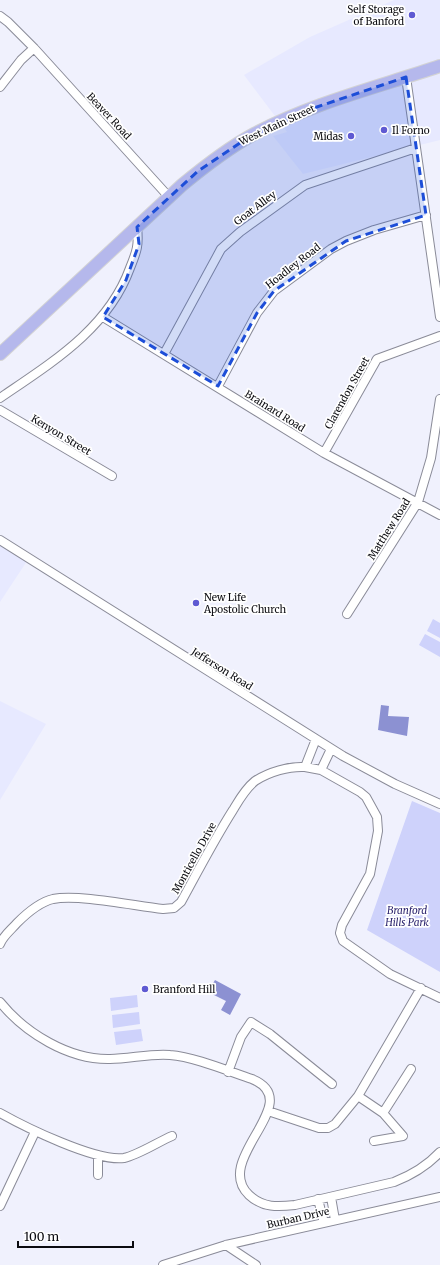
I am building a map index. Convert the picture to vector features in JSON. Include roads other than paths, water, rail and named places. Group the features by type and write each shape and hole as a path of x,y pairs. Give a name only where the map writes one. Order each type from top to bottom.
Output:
{"main road":[{"name":"West Main Street","path":"0,354 169,197 210,162 254,134 302,112 440,66"}],"street":[{"name":"Beaver Road","path":"0,16 34,48 169,197"},
{"path":"0,87 21,60 34,48"},
{"path":"406,77 440,317"},
{"name":"Goat Alley","path":"164,354 216,256 235,236 293,192 305,185 416,148"},
{"name":"Hoadley Road","path":"218,386 257,313 274,291 331,249 346,241 374,230 426,215"},
{"path":"0,398 63,354 104,317 126,280 139,244 137,227"},
{"name":"Brainard Road","path":"104,317 218,386 324,453 440,515"},
{"name":"Clarendon Street","path":"324,453 377,359 440,336"},
{"name":"Matthew Road","path":"346,614 418,502 431,458 440,399"},
{"name":"Kenyon Street","path":"0,410 112,476"},
{"name":"Jefferson Road","path":"0,540 331,749 378,776 440,804"},
{"path":"305,767 316,739"},
{"path":"321,770 331,749"},
{"name":"Monticello Drive","path":"0,944 2,939 22,918 38,906 51,899 90,900 163,909 174,908 181,902 212,844 246,790 256,781 275,772 294,767 305,767 321,770 366,797 378,817 378,831 370,874 342,926 340,934 343,941 390,974 440,998"},
{"path":"268,1111 319,1128 328,1128 335,1124 358,1096 421,988"},
{"path":"0,1002 9,1013 35,1034 69,1052 83,1056 107,1059 172,1055 264,1085 270,1098 268,1111 240,1166 242,1183 246,1192 262,1204 278,1207 331,1197 394,1182 410,1176 425,1166 440,1152"},
{"path":"228,1072 242,1037 250,1022 270,1034 332,1084"},
{"path":"383,1114 411,1069"},
{"path":"358,1096 383,1114 404,1136 374,1141"},
{"path":"0,1113 35,1132 98,1155 123,1158 172,1136"},
{"path":"0,1206 35,1132"},
{"path":"98,1155 98,1174"},
{"path":"331,1197 335,1220"},
{"name":"Burban Drive","path":"163,1265 226,1245 440,1197"},
{"path":"318,1199 324,1223"},
{"path":"226,1245 256,1265"}],"water":[{"path":"381,705 389,706 388,716 409,717 407,736 378,730"},
{"path":"215,980 241,994 230,1015 221,1010 226,1001 208,992"}],"place":[{"name":"Self Storage of Banford","path":"412,15"},
{"name":"Il Forno","path":"384,130"},
{"name":"Midas","path":"351,136"},
{"name":"New Life Apostolic Church","path":"196,603"},
{"name":"Branford Hill","path":"145,989"}],"park label":[{"name":"Branford Hills Park","path":"407,916"}]}
